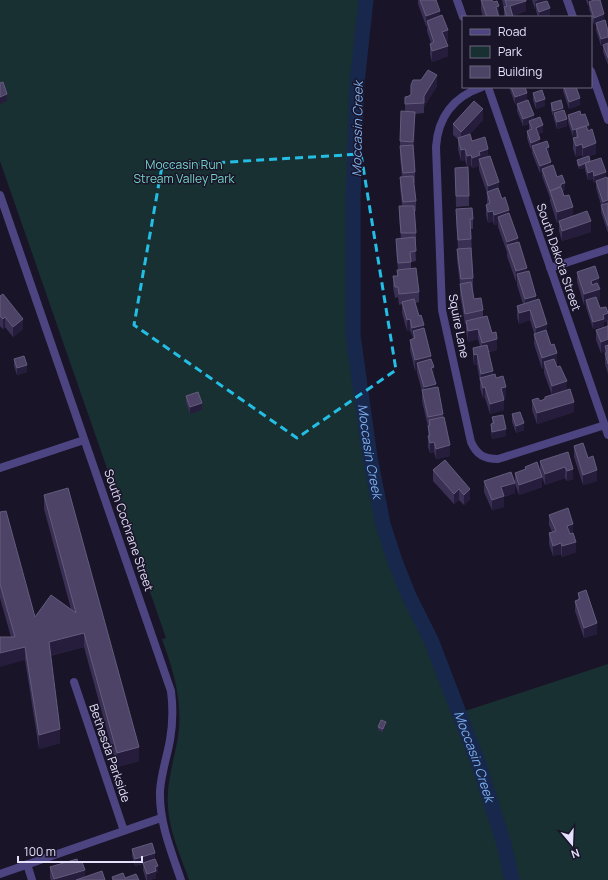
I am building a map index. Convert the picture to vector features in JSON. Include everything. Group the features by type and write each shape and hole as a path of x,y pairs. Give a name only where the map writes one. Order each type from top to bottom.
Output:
{"street":[{"path":"457,0 463,16"},
{"path":"567,0 573,16"},
{"path":"592,74 608,120"},
{"name":"Squire Lane","path":"480,88 466,94 449,107 440,125 436,148 442,310 471,442 477,453 490,459 498,459 605,425"},
{"name":"South Dakota Street","path":"488,88 608,435"},
{"name":"South Cochrane Street","path":"0,195 84,440 165,669 171,691 173,709 170,738 160,789 161,818 181,880"},
{"path":"550,268 608,249"},
{"path":"0,468 84,440"},
{"name":"Bethesda Parkside","path":"74,682 124,831"},
{"path":"0,874 161,818"},
{"path":"27,864 32,880"}],"highlighted area":[{"path":"361,154 396,370 297,438 134,325 162,166"}],"green space":[{"name":"Moccasin Run Stream Valley Park","path":"0,0 366,0 357,83 353,200 353,335 370,457 383,524 409,596 431,640 459,713 608,664 608,880 189,880 176,844 169,816 168,789 178,737 179,712 174,675 162,639 166,638 0,161"}],"building":[{"path":"420,0 436,0 440,11 426,16"},
{"path":"481,0 492,0 493,2 497,1 499,6 496,7 499,16 487,16"},
{"path":"505,0 526,0 510,6 513,16 507,16 504,7 507,6"},
{"path":"600,0 604,14 594,18 589,2"},
{"path":"547,1 550,8 539,12 536,4"},
{"path":"442,15 448,30 442,32 448,46 432,51 430,44 434,42 427,21"},
{"path":"605,20 608,37 601,39 596,23"},
{"path":"608,43 608,58 603,45"},
{"path":"428,70 437,75 424,96 424,103 405,104 405,97 411,94 411,85 413,80 421,80"},
{"path":"3,82 7,94 0,97 0,83"},
{"path":"511,88 525,88 527,93 515,97"},
{"path":"564,88 576,88 580,98 569,102"},
{"path":"542,90 545,99 536,102 533,93"},
{"path":"528,100 534,115 523,119 517,104"},
{"path":"561,100 563,108 553,111 551,103"},
{"path":"474,101 483,109 461,132 453,124"},
{"path":"564,110 567,119 557,122 554,113"},
{"path":"401,111 415,112 413,142 400,141"},
{"path":"580,111 581,115 585,114 589,125 573,130 568,115"},
{"path":"540,117 543,125 536,128 540,139 531,143 527,131 532,129 529,121"},
{"path":"586,126 588,131 592,129 596,143 583,148 582,144 576,146 573,138 578,137 576,129"},
{"path":"470,134 472,141 485,137 488,149 479,152 480,155 472,158 471,155 467,156 465,149 461,150 458,138"},
{"path":"547,141 549,147 546,148 551,162 540,166 532,146"},
{"path":"413,145 415,172 403,173 400,146"},
{"path":"490,156 499,182 488,186 479,159"},
{"path":"589,156 590,161 579,166 577,160"},
{"path":"601,158 606,172 594,176 593,171 588,173 585,163"},
{"path":"553,165 557,177 562,175 565,183 550,191 542,169"},
{"path":"468,167 469,196 456,196 455,168"},
{"path":"413,176 416,201 403,202 400,177"},
{"path":"607,177 608,200 603,202 596,181"},
{"path":"561,187 564,196 569,195 573,207 557,212 550,191"},
{"path":"498,188 502,199 505,197 509,210 494,215 493,211 488,212 486,205 490,203 487,192"},
{"path":"608,203 608,226 601,205"},
{"path":"399,206 414,206 416,233 401,233"},
{"path":"472,208 473,219 470,219 471,239 458,240 456,209"},
{"path":"587,211 591,221 562,231 559,221"},
{"path":"509,213 518,238 507,242 498,217"},
{"path":"415,237 416,251 410,252 411,262 398,263 396,239"},
{"path":"519,242 527,268 516,271 507,245"},
{"path":"471,248 473,278 461,279 457,249"},
{"path":"595,266 599,278 591,281 592,285 597,283 600,289 584,294 577,272"},
{"path":"416,268 419,292 399,294 398,287 395,287 393,276 398,276 397,270"},
{"path":"529,271 536,296 525,299 517,274"},
{"path":"471,282 474,299 481,298 483,310 465,314 460,284"},
{"path":"3,294 23,319 13,327 5,317 3,319 0,316 0,296"},
{"path":"596,297 600,308 606,307 608,313 603,315 604,319 593,322 586,300"},
{"path":"414,299 419,316 421,315 424,325 412,328 410,319 407,320 402,302"},
{"path":"539,299 547,324 536,328 530,310 519,313 517,306"},
{"path":"487,316 492,333 496,332 497,339 482,343 478,329 468,331 466,321"},
{"path":"608,326 608,339 601,342 596,330"},
{"path":"424,328 431,356 415,360 410,340 415,338 413,331"},
{"path":"546,330 551,345 554,344 557,353 542,358 534,334"},
{"path":"487,345 493,371 481,374 477,354 474,355 473,348"},
{"path":"608,345 608,364 605,346"},
{"path":"24,356 27,365 17,368 14,359"},
{"path":"431,359 434,367 431,368 436,384 424,387 417,363"},
{"path":"554,359 557,367 560,366 567,381 552,386 544,362"},
{"path":"495,374 496,378 503,376 506,387 501,388 504,400 490,404 485,387 483,388 480,378"},
{"path":"438,387 443,414 428,417 422,390"},
{"path":"570,389 574,402 537,413 532,400 538,398 540,401 545,399 545,397"},
{"path":"198,392 202,403 190,407 186,396"},
{"path":"520,412 524,423 516,426 512,414"},
{"path":"503,415 506,429 492,432 491,424 494,423 492,417"},
{"path":"444,417 450,445 436,449 434,442 430,443 428,436 430,436 428,426 430,425 429,420"},
{"path":"583,443 588,458 593,456 597,470 583,475 574,446"},
{"path":"568,452 573,469 567,471 565,467 545,474 540,461"},
{"path":"445,460 470,489 464,495 459,489 454,494 433,470"},
{"path":"537,462 542,477 519,485 515,473 526,469 525,467"},
{"path":"511,472 515,483 501,487 504,496 492,500 484,481"},
{"path":"68,488 139,747 117,753 84,633 49,642 60,729 39,735 25,647 0,653 0,637 15,637 0,584 0,512 6,511 35,617 51,595 76,613 44,495"},
{"path":"568,508 573,524 567,526 570,534 573,533 576,542 562,546 561,543 553,546 549,533 556,531 549,515"},
{"path":"586,590 597,623 584,628 575,601 580,599 578,593"},
{"path":"381,720 386,722 383,729 378,727"},
{"path":"152,843 155,853 135,859 132,849"},
{"path":"77,859 78,863 82,862 85,870 54,879 50,867"},
{"path":"155,859 158,866 155,867 156,871 147,874 143,863"},
{"path":"102,871 105,880 76,880"},
{"path":"123,873 125,878 136,874 139,880 113,880 112,877"}],"waterway":[{"name":"Moccasin Creek","path":"366,0 357,83 353,200 353,335 370,457 383,524 395,561 409,596 431,640 479,765 504,844 512,880"}]}
